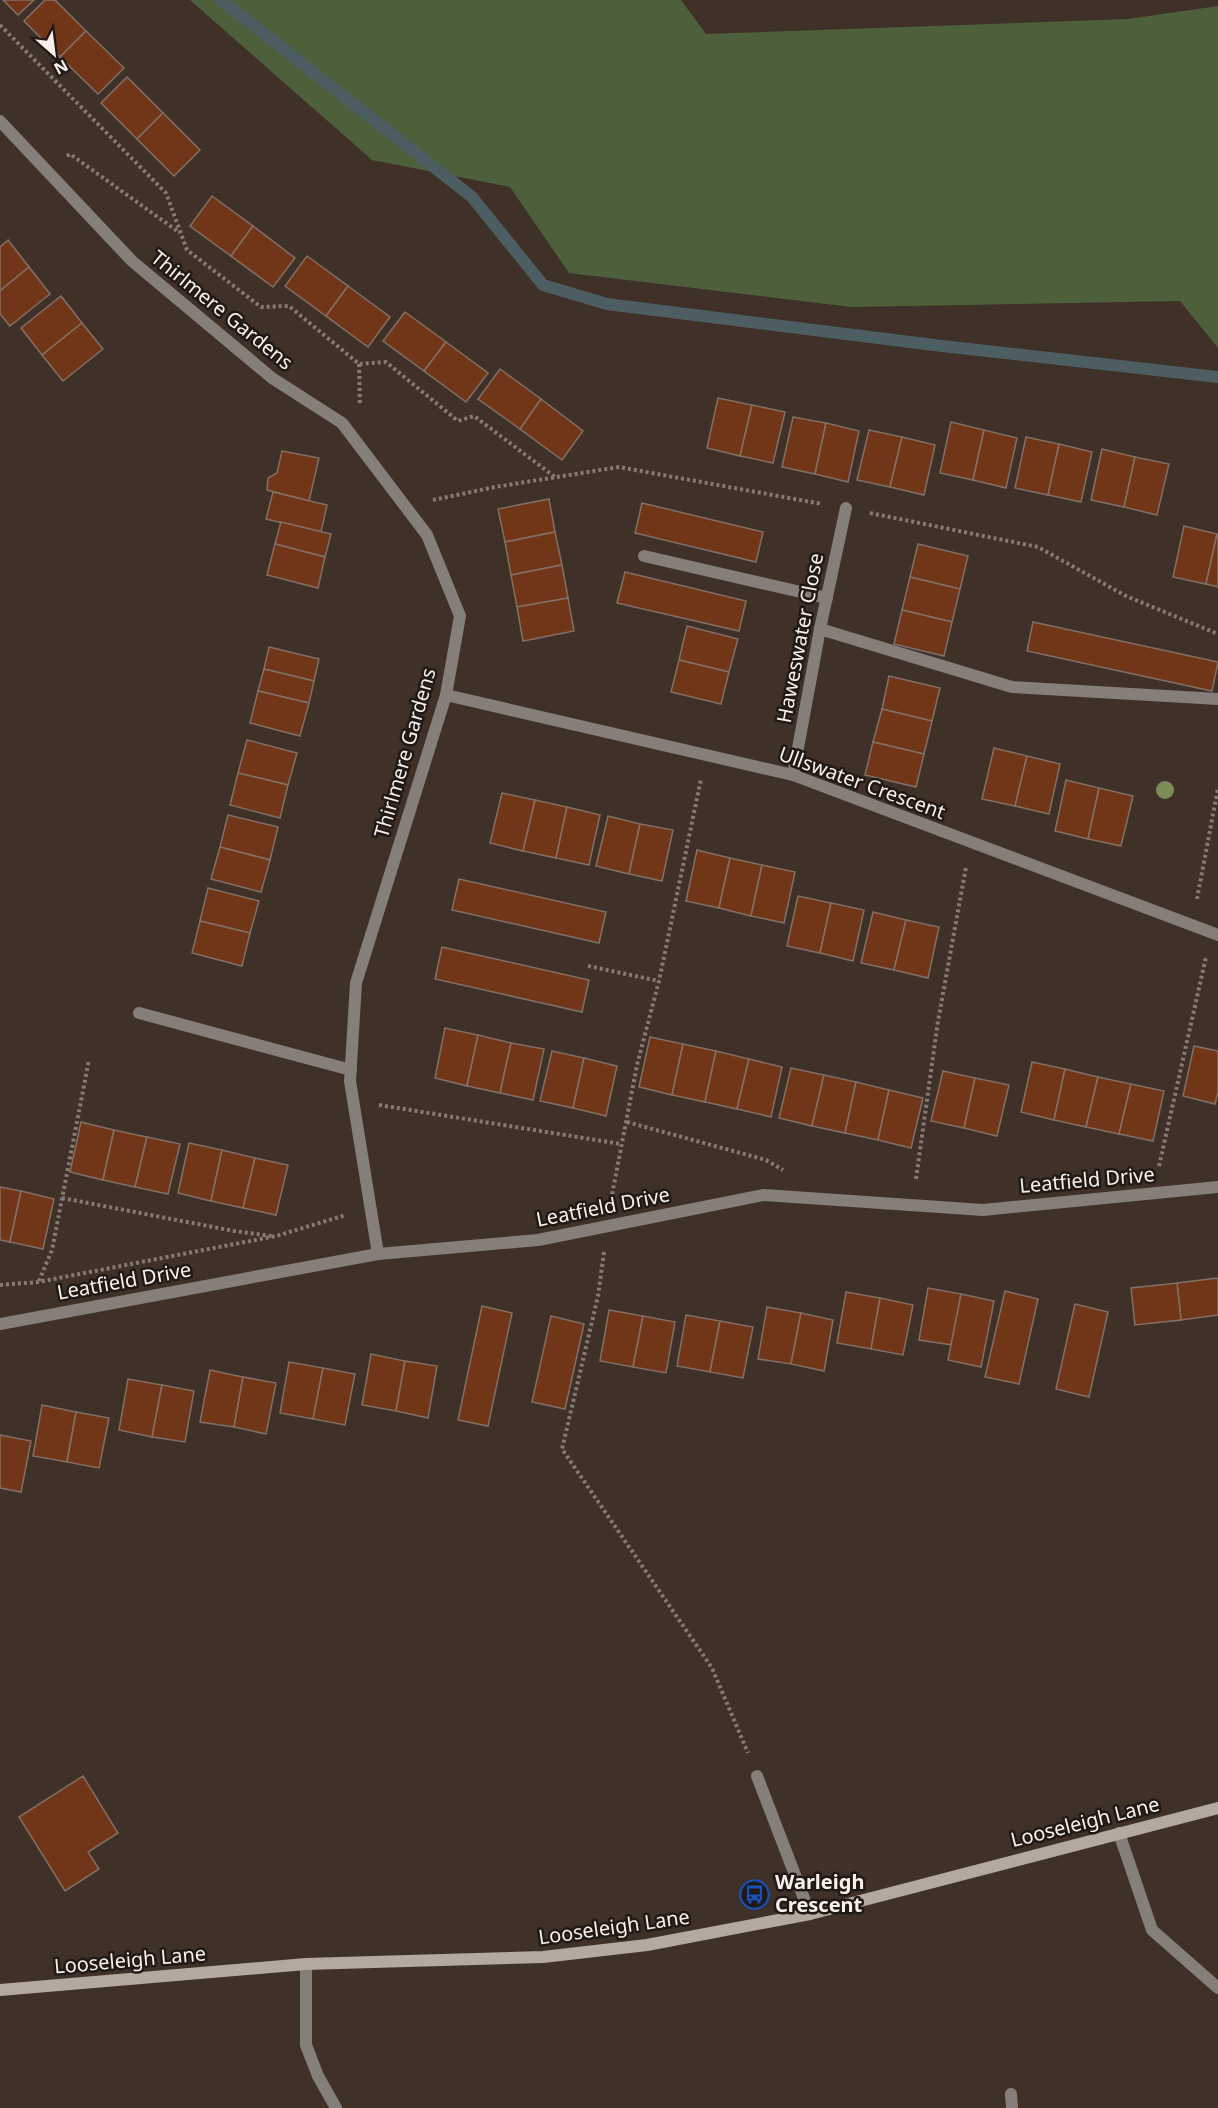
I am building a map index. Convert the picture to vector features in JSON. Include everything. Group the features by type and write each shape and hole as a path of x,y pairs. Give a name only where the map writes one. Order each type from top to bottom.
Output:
{"street":[{"name":"Thirlmere Gardens","path":"0,121 132,261 272,378 342,423 427,535 460,616 446,695 356,983 350,1081 378,1254"},
{"name":"Haweswater Close","path":"793,775 820,629 846,508"},
{"path":"644,556 827,598"},
{"path":"820,629 1012,687 1218,699"},
{"name":"Ullswater Crescent","path":"446,695 793,775 1218,935"},
{"path":"139,1013 351,1070"},
{"name":"Leatfield Drive","path":"0,1324 378,1254 538,1240 764,1195 982,1210 1218,1187"},
{"path":"758,1776 810,1914"},
{"name":"Looseleigh Lane","path":"0,1990 306,1964 543,1957 647,1945 810,1914 1218,1808"},
{"path":"1119,1833 1152,1930 1218,1988"},
{"path":"306,1964 306,2045 318,2076 336,2108"},
{"path":"1011,2094 1012,2108"}],"path":[{"path":"0,25 166,193 187,250 261,307 289,306 359,364 386,362 458,421 474,416 556,477"},
{"path":"48,172 70,154 181,233"},
{"path":"406,506 495,487 619,467 846,508 1038,547 1126,596 1218,634"},
{"path":"612,1193 636,1065 658,981 706,755"},
{"path":"1192,927 1218,788"},
{"path":"919,1160 938,1022 970,843"},
{"path":"588,966 658,981"},
{"path":"1152,1194 1201,980"},
{"path":"38,1282 52,1250 89,1060"},
{"path":"353,1100 621,1144"},
{"path":"627,1122 766,1160"},
{"path":"62,1198 234,1231 276,1236"},
{"path":"0,1285 38,1282 276,1236 370,1208"},
{"path":"608,1226 598,1296 562,1449 712,1668 758,1776"}],"green space":[{"path":"190,0 681,0 706,34 1128,19 1218,6 1218,348 1180,301 851,307 569,273 510,187 372,160"}],"building":[{"path":"3,0 34,0 18,15"},
{"path":"45,0 55,0 86,31 60,57 24,21"},
{"path":"86,31 124,68 98,94 60,57"},
{"path":"127,77 163,113 137,139 101,103"},
{"path":"163,113 200,150 174,176 137,139"},
{"path":"212,196 253,226 231,256 190,226"},
{"path":"253,226 295,258 273,287 231,256"},
{"path":"8,240 29,267 0,291 0,247"},
{"path":"307,256 348,286 326,316 285,286"},
{"path":"29,267 50,294 10,326 0,314 0,291"},
{"path":"348,286 390,317 368,347 326,316"},
{"path":"61,296 82,323 42,355 21,328"},
{"path":"405,312 446,342 424,371 383,341"},
{"path":"82,323 103,349 63,381 42,355"},
{"path":"446,342 488,373 466,402 424,371"},
{"path":"500,369 541,399 520,429 478,399"},
{"path":"718,398 752,405 740,456 707,448"},
{"path":"541,399 583,431 562,460 520,429"},
{"path":"752,405 785,412 773,463 740,456"},
{"path":"793,417 826,423 815,474 782,467"},
{"path":"951,422 984,430 973,480 940,473"},
{"path":"826,423 859,431 848,482 815,474"},
{"path":"869,430 902,437 890,487 857,480"},
{"path":"984,430 1017,438 1006,488 973,480"},
{"path":"902,437 935,445 924,495 890,487"},
{"path":"1026,437 1059,444 1048,495 1015,488"},
{"path":"1059,444 1092,452 1081,502 1048,495"},
{"path":"1102,449 1135,457 1124,507 1091,500"},
{"path":"282,451 319,458 309,501 267,490 268,478 277,473"},
{"path":"1135,457 1169,464 1157,515 1124,507"},
{"path":"273,492 327,505 321,532 266,519"},
{"path":"549,499 555,532 505,542 498,509"},
{"path":"642,503 763,532 756,562 635,533"},
{"path":"281,522 331,534 325,557 275,544"},
{"path":"1184,526 1217,534 1206,584 1173,577"},
{"path":"555,532 562,565 511,575 505,542"},
{"path":"1218,534 1218,587 1206,584"},
{"path":"275,544 325,557 318,588 267,575"},
{"path":"918,544 968,556 960,589 910,577"},
{"path":"562,565 568,598 517,607 511,575"},
{"path":"625,572 746,601 739,631 617,603"},
{"path":"910,577 960,589 952,622 902,610"},
{"path":"568,598 574,631 523,641 517,607"},
{"path":"902,610 952,622 944,656 894,644"},
{"path":"1033,622 1218,662 1212,691 1027,651"},
{"path":"687,626 738,639 729,672 679,660"},
{"path":"269,647 319,659 314,681 264,669"},
{"path":"679,660 729,672 721,704 671,692"},
{"path":"264,669 314,681 309,703 258,691"},
{"path":"889,676 940,688 932,721 882,709"},
{"path":"258,691 309,703 300,736 250,723"},
{"path":"882,709 932,721 924,754 873,742"},
{"path":"247,740 297,753 288,785 238,773"},
{"path":"873,742 924,754 916,787 865,775"},
{"path":"994,748 1027,756 1015,806 982,799"},
{"path":"1027,756 1060,764 1049,814 1015,806"},
{"path":"238,773 288,785 280,818 230,805"},
{"path":"1066,780 1099,788 1088,839 1055,831"},
{"path":"1099,788 1133,796 1121,846 1088,839"},
{"path":"502,793 535,800 523,851 490,843"},
{"path":"535,800 567,807 556,858 523,851"},
{"path":"567,807 600,815 589,865 556,858"},
{"path":"228,815 278,827 270,860 220,847"},
{"path":"608,816 640,824 629,874 596,866"},
{"path":"640,824 673,830 662,881 629,874"},
{"path":"220,847 270,860 261,892 211,879"},
{"path":"697,850 730,858 719,908 686,901"},
{"path":"730,858 762,865 751,916 719,908"},
{"path":"762,865 795,872 784,923 751,916"},
{"path":"459,879 606,912 599,943 452,910"},
{"path":"208,888 259,901 250,933 200,921"},
{"path":"798,896 831,903 820,953 787,946"},
{"path":"831,903 864,910 853,961 820,953"},
{"path":"873,912 906,920 894,970 861,963"},
{"path":"906,920 939,927 928,978 894,970"},
{"path":"200,921 250,933 242,966 192,953"},
{"path":"442,947 589,980 582,1012 435,979"},
{"path":"445,1028 478,1035 467,1086 435,1078"},
{"path":"478,1035 511,1043 500,1093 467,1086"},
{"path":"650,1037 683,1044 672,1095 639,1087"},
{"path":"511,1043 544,1049 533,1100 500,1093"},
{"path":"683,1044 716,1051 705,1102 672,1095"},
{"path":"1194,1046 1218,1051 1218,1092 1215,1104 1183,1096"},
{"path":"552,1051 584,1058 573,1108 540,1101"},
{"path":"716,1051 749,1059 737,1109 705,1102"},
{"path":"584,1058 617,1066 606,1116 573,1108"},
{"path":"749,1059 782,1067 771,1117 737,1109"},
{"path":"1032,1062 1065,1069 1054,1120 1021,1112"},
{"path":"791,1068 824,1075 812,1126 779,1118"},
{"path":"1065,1069 1098,1077 1086,1127 1054,1120"},
{"path":"943,1071 975,1078 964,1128 931,1121"},
{"path":"824,1075 856,1082 845,1133 812,1126"},
{"path":"1098,1077 1131,1084 1119,1134 1086,1127"},
{"path":"975,1078 1009,1085 997,1136 964,1128"},
{"path":"856,1082 889,1090 878,1140 845,1133"},
{"path":"1131,1084 1164,1091 1153,1141 1119,1134"},
{"path":"889,1090 923,1098 911,1148 878,1140"},
{"path":"81,1122 114,1130 103,1180 70,1172"},
{"path":"114,1130 147,1137 135,1187 103,1180"},
{"path":"147,1137 180,1144 168,1194 135,1187"},
{"path":"189,1143 222,1150 211,1201 178,1193"},
{"path":"222,1150 255,1158 243,1208 211,1201"},
{"path":"255,1158 288,1165 276,1215 243,1208"},
{"path":"0,1187 21,1191 10,1242 0,1240"},
{"path":"21,1191 54,1199 43,1249 10,1242"},
{"path":"1218,1278 1218,1315 1181,1320 1177,1283"},
{"path":"1177,1283 1181,1320 1135,1325 1131,1288"},
{"path":"928,1288 961,1294 952,1345 919,1340"},
{"path":"1005,1291 1038,1299 1019,1384 985,1377"},
{"path":"846,1292 880,1298 871,1349 837,1343"},
{"path":"961,1294 994,1301 981,1367 948,1360"},
{"path":"880,1298 913,1305 903,1355 871,1349"},
{"path":"1075,1304 1108,1312 1089,1397 1056,1389"},
{"path":"482,1306 512,1313 488,1426 458,1420"},
{"path":"767,1307 801,1313 791,1364 758,1359"},
{"path":"609,1310 643,1316 633,1367 600,1361"},
{"path":"801,1313 833,1320 824,1371 791,1364"},
{"path":"686,1315 720,1321 710,1372 677,1366"},
{"path":"551,1316 584,1324 565,1409 532,1402"},
{"path":"643,1316 675,1322 666,1373 633,1367"},
{"path":"720,1321 753,1327 743,1378 710,1372"},
{"path":"371,1354 405,1361 396,1411 362,1405"},
{"path":"405,1361 437,1366 428,1418 396,1411"},
{"path":"289,1362 323,1368 313,1419 280,1413"},
{"path":"323,1368 355,1374 345,1425 313,1419"},
{"path":"210,1370 243,1377 234,1427 200,1422"},
{"path":"243,1377 276,1383 266,1434 234,1427"},
{"path":"128,1379 162,1385 152,1437 119,1430"},
{"path":"162,1385 194,1391 185,1442 152,1437"},
{"path":"42,1405 76,1412 67,1462 33,1456"},
{"path":"76,1412 109,1418 99,1468 67,1462"},
{"path":"0,1435 31,1441 21,1492 0,1488"},
{"path":"83,1776 118,1833 88,1852 99,1869 65,1891 19,1817"}],"waterway":[{"path":"221,0 472,197 543,285 607,304 942,346 1218,377"}],"place":[{"name":"Warleigh Crescent","path":"754,1894"}]}
